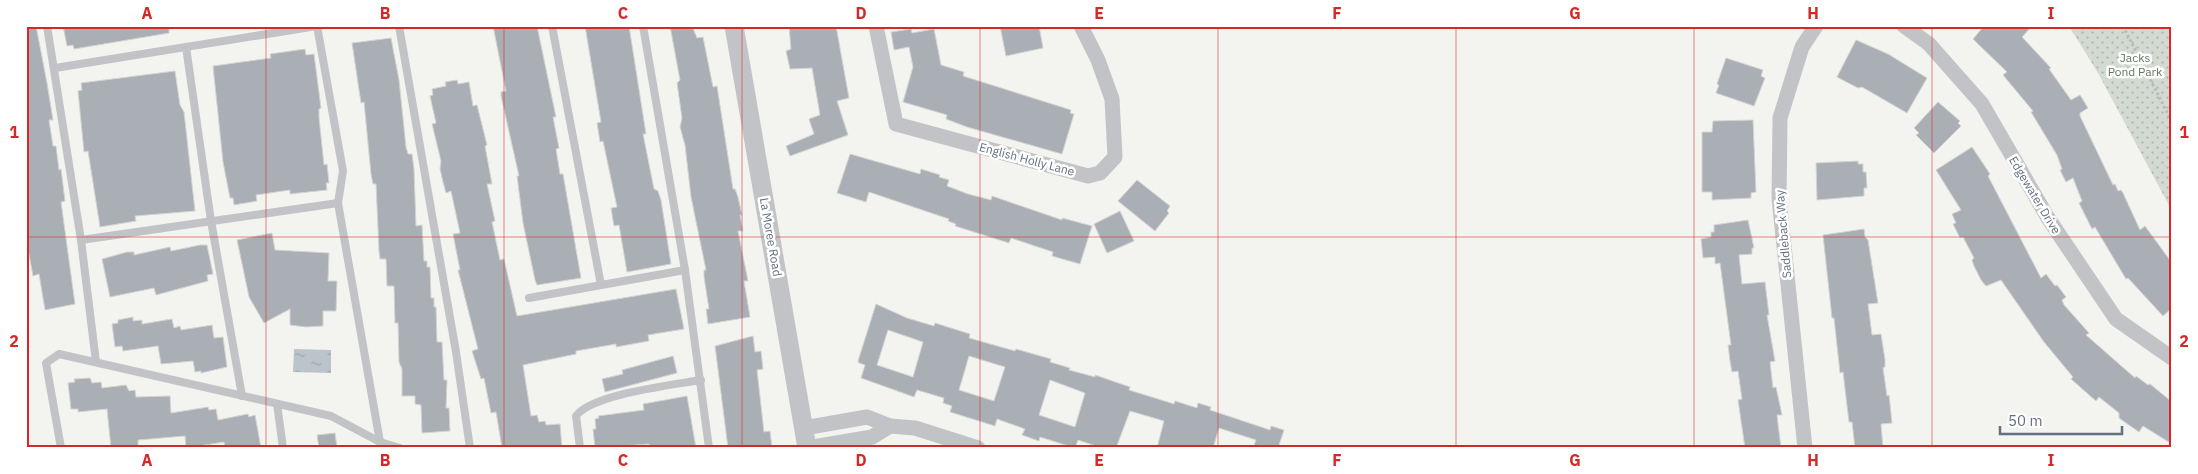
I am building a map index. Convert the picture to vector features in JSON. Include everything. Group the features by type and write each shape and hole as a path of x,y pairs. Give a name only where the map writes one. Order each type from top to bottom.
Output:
{"street":[{"name":"La Moree Road","path":"734,26 807,448"},
{"name":"English Holly Lane","path":"876,26 896,124 1088,176 1100,173 1115,157 1112,99 1098,60 1081,26"},
{"name":"Saddleback Way","path":"1806,448 1778,198 1780,118 1802,47 1816,26"},
{"name":"Edgewater Drive","path":"1904,26 1929,44 1982,104 2048,218 2116,320 2172,358"},
{"path":"804,428 867,417 890,426 915,428 950,443 978,448"},
{"path":"807,448 872,436 890,426"}],"lane":[{"path":"47,26 81,240 96,362"},
{"path":"55,68 317,26 343,170 338,203 380,442"},
{"path":"399,26 456,352 470,448"},
{"path":"552,26 601,286"},
{"path":"643,26 685,270 709,448"},
{"path":"186,47 212,221 242,396"},
{"path":"81,240 338,203"},
{"path":"529,298 685,270"},
{"path":"61,448 46,363 59,354 331,416 380,442 400,448"},
{"path":"580,448 576,416 582,408 632,392 701,380"},
{"path":"277,404 283,448"}],"path":[{"path":"2123,26 2172,122"}],"green space":[{"name":"Jacks Pond Park","path":"2069,26 2172,26 2172,211 2098,73"}],"water":[{"path":"294,349 331,350 331,373 293,372"}],"building":[{"path":"26,26 36,26 47,83 53,120 49,120 53,146 56,146 59,170 61,169 65,201 61,202 75,304 45,310 39,274 33,276 26,238"},
{"path":"63,26 169,26 169,33 74,49 73,45 67,46"},
{"path":"493,26 537,26 556,117 553,117 559,148 556,149 560,174 563,174 581,278 537,285 535,280 523,223 517,176 519,176 501,96 501,92 506,91"},
{"path":"585,26 629,26 646,134 643,134 654,189 658,191 661,200 671,264 627,272 619,225 614,226 611,208 617,207 603,141 600,142 597,123 601,122"},
{"path":"670,26 692,26 697,38 703,37 713,87 717,86 733,189 735,189 738,197 742,215 740,215 743,231 738,231 748,281 744,281 750,317 708,324 706,309 709,309 704,277 704,270 706,270 691,197 685,145 680,127 682,118 677,83 680,80"},
{"path":"789,26 836,26 849,98 837,101 848,135 790,156 786,146 814,134 809,119 820,115 812,68 790,69 786,51 791,49"},
{"path":"1000,26 1039,26 1043,48 1006,56"},
{"path":"1984,26 2032,26 2022,37 2051,68 2049,69 2071,100 2080,95 2088,108 2080,113 2080,116 2113,185 2115,184 2118,191 2121,190 2123,193 2140,230 2145,226 2172,263 2172,308 2163,316 2128,278 2126,279 2095,227 2092,229 2079,203 2082,201 2073,178 2066,182 2060,170 2062,169 2057,155 2031,112 2033,111 2003,75 2007,72 1973,39"},
{"path":"911,29 912,33 934,29 941,65 964,72 963,76 1071,110 1070,113 1074,114 1062,154 967,127 946,119 947,115 903,102 913,67 909,47 894,50 891,32"},
{"path":"391,38 399,80 406,147 408,154 412,154 414,169 416,226 422,225 424,261 427,261 427,267 430,267 431,298 434,298 434,307 436,307 437,342 442,342 444,380 447,380 446,408 449,408 450,431 422,433 421,405 415,404 415,396 402,396 402,369 399,362 398,323 395,323 394,286 387,286 386,259 380,259 376,184 373,184 371,174 364,102 361,103 352,43"},
{"path":"1856,40 1888,54 1927,78 1907,113 1862,87 1858,88 1837,77"},
{"path":"305,49 306,55 314,54 321,108 319,109 319,118 324,165 327,164 329,183 326,183 327,190 290,194 290,190 256,195 257,201 234,205 233,198 230,198 223,162 213,66 271,58 270,54"},
{"path":"1726,58 1763,70 1761,76 1765,78 1754,106 1716,93 1719,85 1717,84"},
{"path":"175,71 180,105 184,112 195,211 135,216 136,221 100,227 88,151 84,152 78,91 82,90 81,83"},
{"path":"457,80 458,84 469,82 473,106 477,105 487,145 485,146 492,184 487,184 495,221 492,222 500,260 504,259 517,316 676,289 684,329 648,335 649,341 616,347 616,344 576,351 576,354 523,365 531,416 537,415 539,422 545,421 546,425 560,424 562,448 502,448 496,412 491,413 484,378 481,379 472,351 478,349 458,270 460,270 453,234 460,233 451,191 446,193 440,169 441,161 432,124 436,123 430,96 433,95 432,89 446,86 445,82"},
{"path":"1938,102 1960,121 1958,123 1961,126 1934,153 1916,135 1919,133 1914,128"},
{"path":"1753,120 1756,192 1751,193 1751,198 1712,200 1712,192 1702,192 1702,132 1712,132 1713,121"},
{"path":"1972,147 1990,174 1988,176 2041,278 2046,274 2055,286 2057,285 2066,297 2062,300 2064,305 2089,333 2086,335 2135,378 2136,376 2148,385 2150,384 2172,402 2172,444 2143,426 2139,432 2119,418 2119,413 2099,397 2096,401 2071,379 2073,377 2044,342 2001,280 1986,286 1981,280 1972,260 1974,258 1963,237 1960,238 1953,224 1956,223 1952,214 1961,210 1936,170"},
{"path":"850,154 920,174 921,169 940,175 939,177 949,180 947,186 968,194 991,200 992,196 1062,220 1062,218 1092,226 1080,264 1052,256 1053,252 1011,238 1009,243 955,226 956,224 948,221 949,219 869,192 866,202 837,193"},
{"path":"1858,161 1858,164 1863,164 1863,172 1866,172 1867,188 1864,188 1864,196 1817,200 1816,163"},
{"path":"1137,180 1170,206 1167,211 1169,213 1155,231 1118,201"},
{"path":"1120,211 1134,241 1107,253 1094,224"},
{"path":"1748,220 1754,248 1752,248 1752,254 1739,255 1742,284 1765,282 1769,315 1767,315 1775,361 1770,362 1773,388 1776,387 1782,415 1777,415 1781,448 1745,448 1738,400 1742,399 1738,371 1732,372 1730,361 1728,345 1731,345 1720,263 1715,264 1715,257 1703,258 1701,239 1711,237 1711,232 1714,232 1714,225"},
{"path":"1864,229 1865,237 1868,240 1878,303 1868,304 1872,335 1881,334 1885,360 1885,367 1883,368 1887,396 1889,395 1892,423 1881,424 1883,448 1855,448 1852,422 1849,422 1843,372 1840,373 1823,235"},
{"path":"272,233 275,250 329,253 328,281 337,281 336,311 323,311 323,326 306,327 290,325 290,309 264,323 249,297 237,240"},
{"path":"207,245 213,274 207,275 208,281 156,295 154,288 110,297 102,259 127,252 134,252 134,255 170,247 171,251"},
{"path":"876,304 907,318 934,326 935,323 970,334 969,338 1051,359 1050,362 1070,368 1069,370 1095,377 1095,375 1130,387 1129,390 1174,404 1175,401 1197,408 1198,403 1211,407 1210,410 1270,430 1271,426 1284,430 1278,448 1253,448 1256,440 1219,428 1213,448 1157,448 1164,421 1130,411 1116,448 1102,448 1078,440 1075,448 1040,437 1039,441 1022,435 1025,429 997,419 995,426 950,412 952,406 943,403 944,398 917,390 914,397 861,378 865,365 858,361","holes":["888,330 923,342 913,377 877,365","969,356 1005,367 994,401 959,390","1050,380 1085,393 1075,427 1039,415"]},
{"path":"133,317 133,321 142,320 142,324 172,319 174,328 180,326 181,330 212,325 214,338 223,337 227,367 201,373 201,371 195,372 193,361 161,364 158,346 123,351 122,346 115,347 112,324 118,323 118,320"},
{"path":"753,336 755,352 761,351 763,369 757,370 764,432 770,431 772,448 728,448 715,346"},
{"path":"673,356 677,373 605,392 602,379 623,374 622,370"},
{"path":"90,378 92,383 101,382 102,388 126,385 129,391 135,390 136,397 170,396 171,413 208,407 209,410 216,409 218,420 248,414 249,417 255,415 261,448 225,448 224,442 186,448 185,436 138,440 138,448 111,448 107,409 78,412 78,409 71,409 68,383 75,382 74,379"},
{"path":"687,396 696,448 649,448 649,444 595,448 593,429 596,429 595,419 599,418 598,416 644,410 643,404"},
{"path":"335,433 337,448 319,448 317,435"}]}
